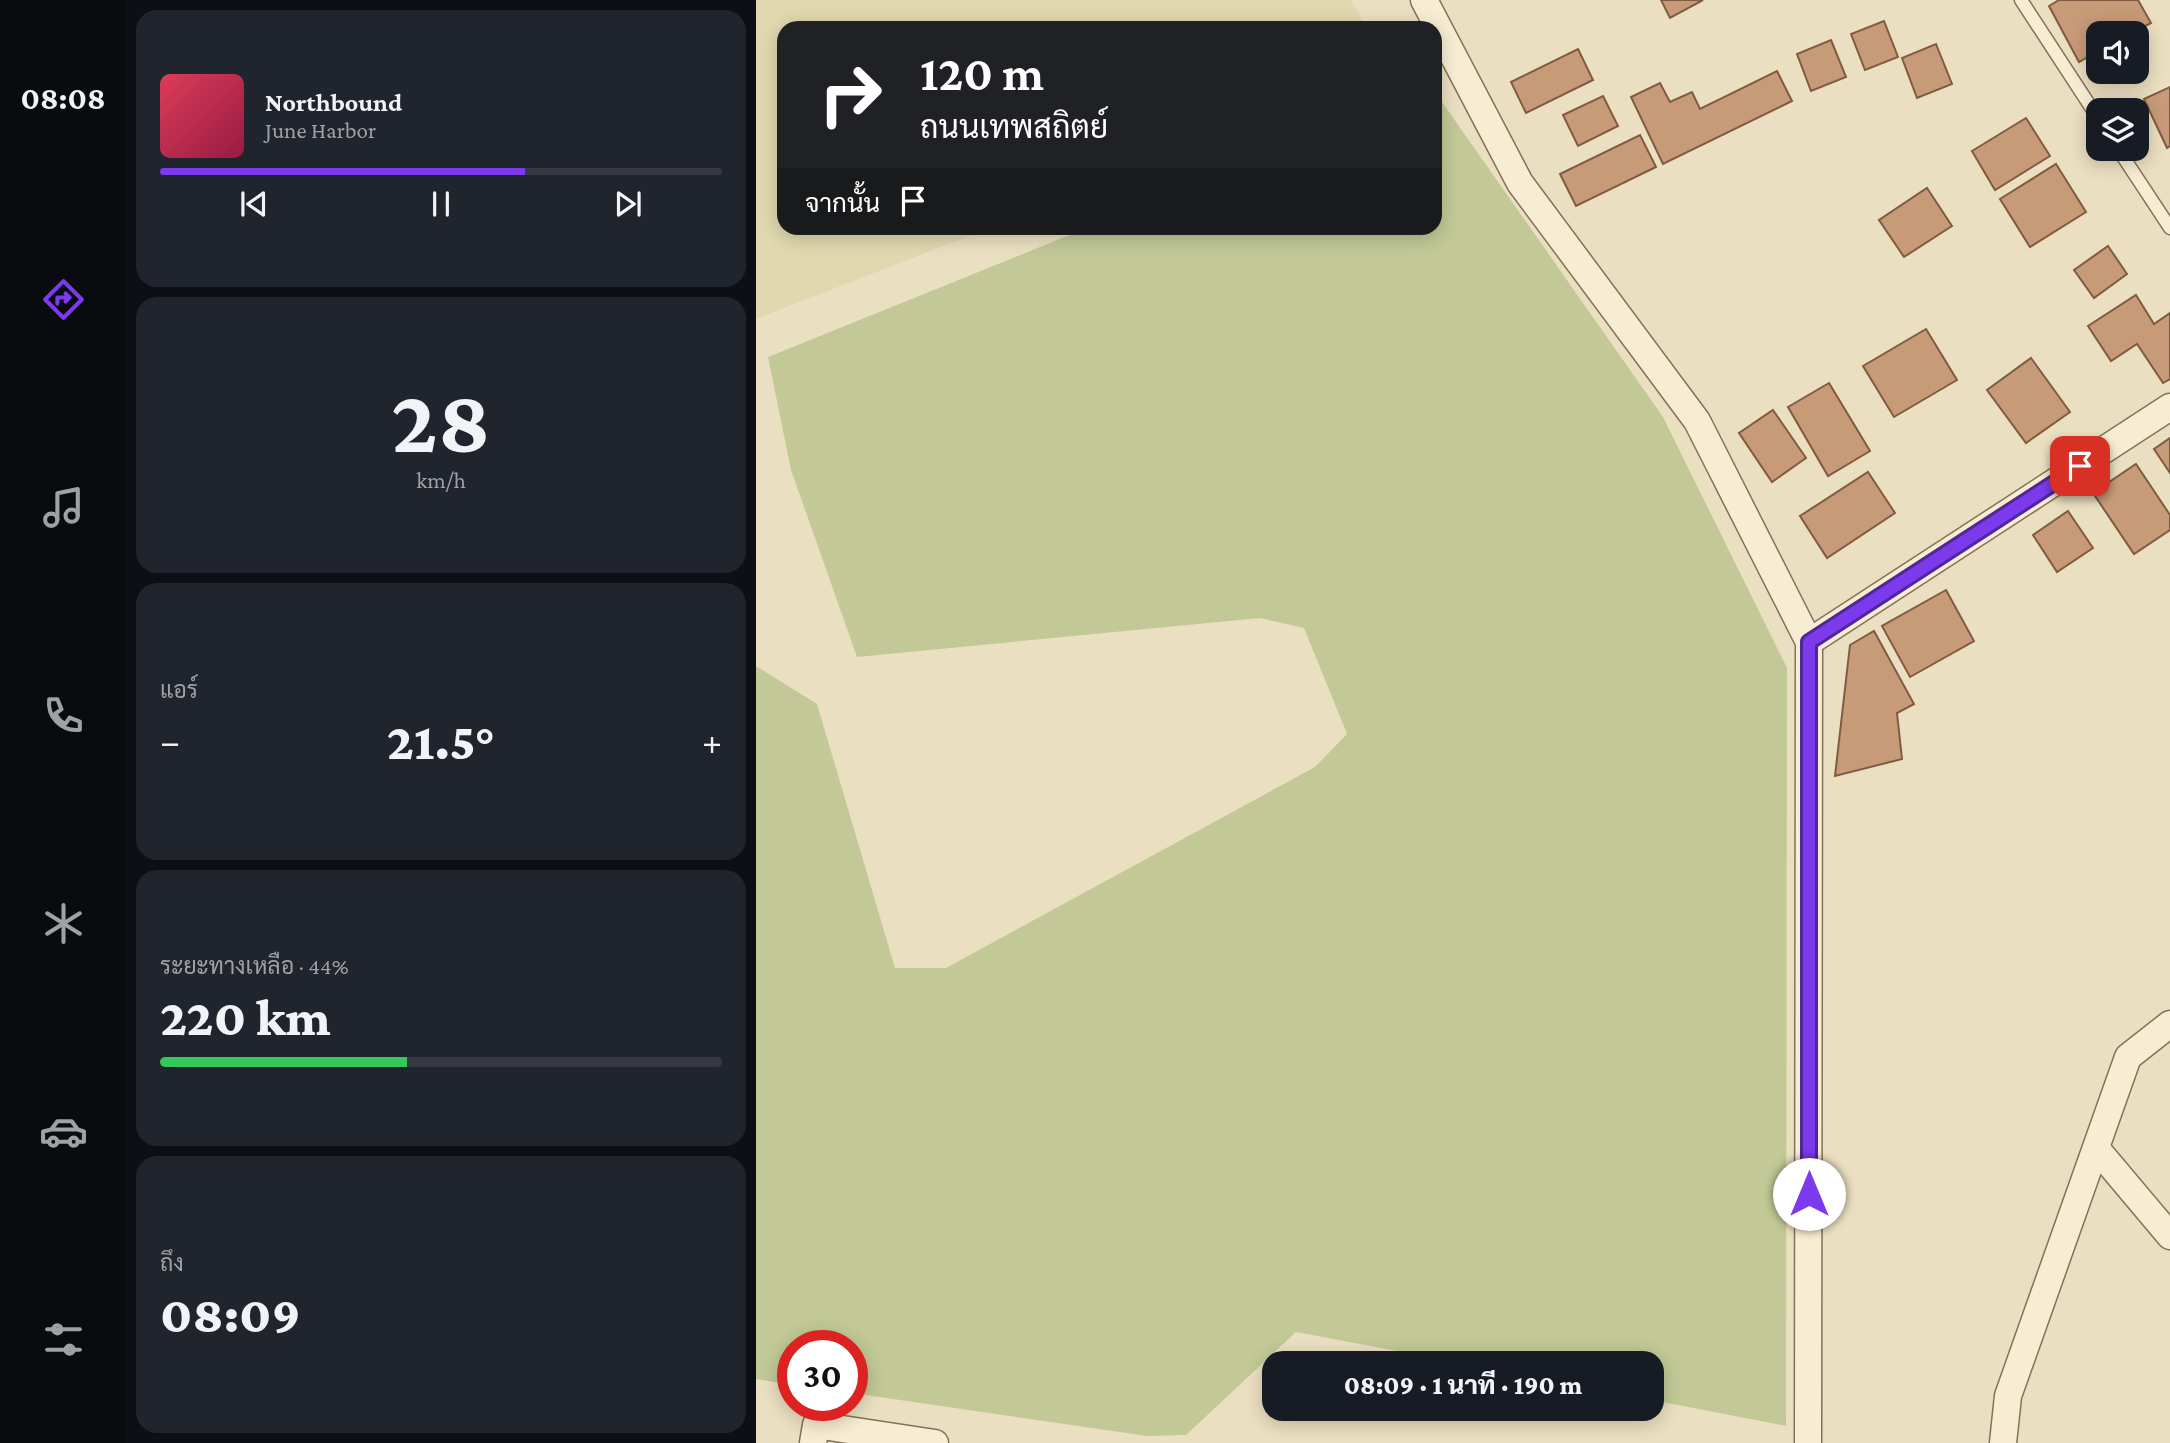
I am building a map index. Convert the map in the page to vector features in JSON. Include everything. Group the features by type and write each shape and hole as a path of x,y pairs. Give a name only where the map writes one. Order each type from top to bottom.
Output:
{"street":[{"path":"1424,0 1435,21"},
{"path":"1442,34 1520,183 1698,421 1809,642 1808,1443"},
{"path":"1809,642 2170,407"},
{"path":"2003,1443 2008,1396 2128,1057 2170,1024"},
{"path":"2096,1148 2170,1236"},
{"path":"813,1443 816,1425 935,1443"}],"lane":[{"path":"2021,0 2086,100"},
{"path":"2126,161 2170,228"}],"shaded area":[{"path":"756,0 1351,0 1362,21 777,21 777,235 971,235 756,319"}],"green space":[{"path":"1442,102 1663,417 1787,668 1786,1426 1664,1402 1664,1351 1397,1351 1296,1332 1276,1351 1262,1351 1262,1364 1186,1435 1147,1436 868,1395 868,1330 777,1330 777,1382 756,1379 756,666 817,704 895,968 946,968 1315,767 1347,734 1304,628 1260,618 857,657 791,470 768,357 1070,235 1442,235"}],"building":[{"path":"1661,0 1703,0 1670,18"},
{"path":"2059,0 2138,0 2151,23 2086,21 2086,58 2079,62 2049,6"},
{"path":"1884,21 1898,57 1865,70 1851,34"},
{"path":"1831,40 1846,77 1811,91 1797,54"},
{"path":"1936,44 1952,84 1917,98 1902,58"},
{"path":"1578,49 1593,80 1526,113 1511,82"},
{"path":"1777,71 1792,101 1663,164 1631,97 1660,83 1670,102 1692,92 1700,109"},
{"path":"2170,87 2170,146 2167,148 2149,110 2149,98 2146,98"},
{"path":"1603,96 1618,126 1578,146 1563,115"},
{"path":"2026,118 2050,156 1995,190 1972,151"},
{"path":"1640,135 1656,167 1576,206 1560,174"},
{"path":"2056,164 2086,212 2030,247 2000,199"},
{"path":"1927,188 1952,226 1904,257 1879,220"},
{"path":"2108,246 2127,274 2094,298 2074,270"},
{"path":"2136,295 2154,324 2170,313 2170,379 2163,383 2137,344 2111,361 2088,326"},
{"path":"1926,329 1957,380 1894,417 1863,366"},
{"path":"2031,358 2070,412 2026,443 1987,390"},
{"path":"1829,383 1870,451 1828,476 1788,407"},
{"path":"1773,410 1806,458 1772,482 1739,433"},
{"path":"2170,438 2170,473 2154,449"},
{"path":"2136,464 2170,515 2170,530 2134,554 2093,493"},
{"path":"1868,472 1895,513 1827,558 1800,516"},
{"path":"2068,511 2093,548 2057,572 2033,535"},
{"path":"1946,590 1974,641 1910,677 1882,626"},
{"path":"1874,631 1914,704 1897,713 1902,759 1835,776 1850,645"}],"route":[{"path":"1809,1194 1809,642 2080,466"}]}
